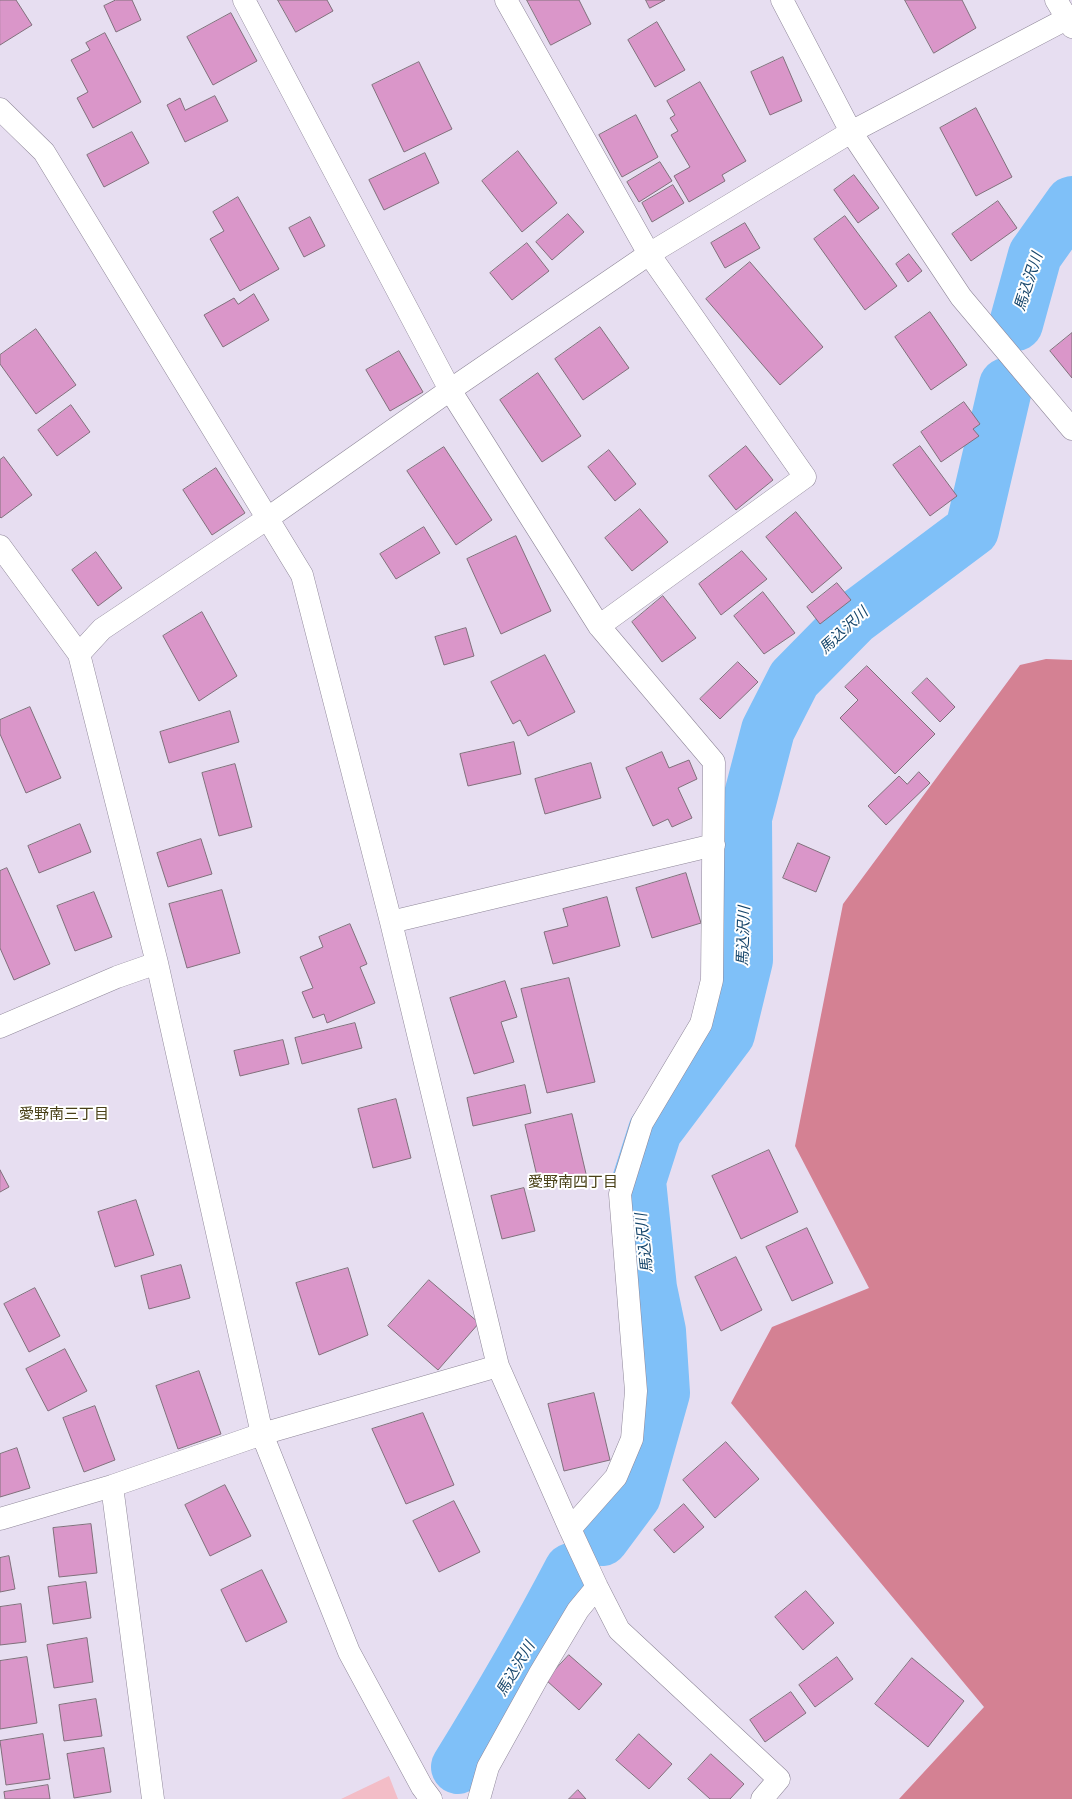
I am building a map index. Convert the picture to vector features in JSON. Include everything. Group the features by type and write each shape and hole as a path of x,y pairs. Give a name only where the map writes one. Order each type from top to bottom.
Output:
{"street":[{"path":"244,0 450,390 598,626 714,762 712,980 701,1024 642,1123 620,1194 636,1391 632,1439 616,1477 570,1529"},
{"path":"506,0 649,254 805,477 598,626"},
{"path":"782,0 851,132 962,297 1072,429"},
{"path":"80,654 102,629 268,518 450,390 649,254 851,132 1070,21 1056,0"},
{"path":"0,109 44,152 302,575 391,922 498,1366 596,1587 619,1630 778,1779 762,1799"},
{"path":"0,546 80,654 157,963 262,1434 348,1652 426,1793"},
{"path":"391,922 714,845"},
{"path":"0,1027 117,977 157,963"},
{"path":"0,1519 112,1486 262,1434 498,1366"},
{"path":"112,1486 153,1799"},
{"path":"479,1799 488,1767 578,1610 596,1587"}],"shaded area":[{"path":"1046,659 1072,660 1072,1799 899,1799 984,1707 731,1403 772,1327 869,1288 795,1146 843,904 1020,665"},
{"path":"389,1776 398,1799 341,1799"}],"building":[{"path":"0,0 16,0 32,25 0,45"},
{"path":"116,0 132,0 141,20 116,32 104,6"},
{"path":"278,0 327,0 333,11 296,32"},
{"path":"527,0 579,0 591,24 551,45"},
{"path":"646,0 665,0 650,8"},
{"path":"905,0 962,0 976,28 934,53"},
{"path":"231,13 257,61 213,85 187,37"},
{"path":"657,22 685,70 655,87 628,40"},
{"path":"105,33 141,102 93,128 77,98 88,92 71,60 90,50 86,43"},
{"path":"783,57 802,101 770,115 751,72"},
{"path":"419,62 452,129 404,152 372,85"},
{"path":"700,82 746,161 722,175 725,181 689,202 674,176 690,167 671,135 678,131 670,118 675,115 667,101"},
{"path":"215,96 228,121 185,142 167,105 180,98 185,110"},
{"path":"976,108 1012,177 976,196 940,128"},
{"path":"636,115 658,157 622,177 599,135"},
{"path":"132,132 149,163 104,187 87,155"},
{"path":"518,151 557,203 522,232 482,181"},
{"path":"425,153 439,183 384,210 369,180"},
{"path":"660,162 672,181 639,202 627,182"},
{"path":"854,175 879,208 858,223 834,190"},
{"path":"673,185 684,203 652,222 642,203"},
{"path":"238,197 279,269 240,291 210,239 224,231 213,212"},
{"path":"998,201 1017,228 971,261 952,234"},
{"path":"568,214 584,232 552,260 536,242"},
{"path":"845,216 897,286 865,310 814,239"},
{"path":"310,217 325,246 304,257 289,228"},
{"path":"745,223 760,248 725,268 711,243"},
{"path":"527,243 549,271 512,300 490,273"},
{"path":"909,254 922,271 908,282 896,264"},
{"path":"750,262 823,347 780,385 706,299"},
{"path":"254,294 269,320 223,347 204,315 234,298 238,304"},
{"path":"930,312 967,365 931,390 895,337"},
{"path":"600,327 629,368 583,400 555,359"},
{"path":"36,329 76,385 36,414 0,364 0,355"},
{"path":"1072,333 1072,378 1050,351"},
{"path":"399,351 423,392 390,411 366,370"},
{"path":"538,373 581,436 542,462 500,400"},
{"path":"964,402 980,424 973,429 979,436 941,462 921,432"},
{"path":"71,405 90,432 57,456 38,430"},
{"path":"746,446 773,480 736,510 709,476"},
{"path":"920,446 957,496 930,516 893,465"},
{"path":"444,447 492,520 456,545 407,471"},
{"path":"609,450 636,484 615,501 588,467"},
{"path":"4,457 32,495 1,518 0,460"},
{"path":"216,468 245,513 212,535 183,490"},
{"path":"640,509 668,542 632,571 605,538"},
{"path":"796,512 842,568 812,593 766,537"},
{"path":"424,527 440,553 396,579 380,554"},
{"path":"516,536 551,611 501,634 467,559"},
{"path":"742,551 767,579 721,615 699,584"},
{"path":"96,552 122,588 98,606 72,570"},
{"path":"837,583 851,600 820,624 807,607"},
{"path":"763,592 795,633 764,654 734,616"},
{"path":"663,596 696,638 662,662 632,622"},
{"path":"202,612 237,676 199,701 163,636"},
{"path":"466,628 474,656 444,665 435,637"},
{"path":"545,655 575,712 528,736 520,720 513,724 491,682"},
{"path":"738,662 758,682 720,719 700,699"},
{"path":"867,666 935,734 895,774 840,718 858,700 845,687"},
{"path":"927,678 955,707 940,722 912,693"},
{"path":"30,707 61,778 26,793 0,734 0,720"},
{"path":"230,711 239,742 169,763 160,732"},
{"path":"514,742 521,774 468,786 460,754"},
{"path":"662,752 669,768 689,760 697,779 678,788 692,818 672,827 668,819 653,826 626,768"},
{"path":"591,763 601,798 545,814 535,779"},
{"path":"235,764 252,827 219,836 202,773"},
{"path":"919,772 930,783 886,825 868,806 899,776 907,784"},
{"path":"80,824 91,852 39,873 28,846"},
{"path":"201,839 212,874 168,887 157,853"},
{"path":"798,843 830,857 816,892 783,878"},
{"path":"7,868 50,964 14,980 0,948 0,871"},
{"path":"686,873 701,923 652,938 636,888"},
{"path":"222,890 240,953 187,968 169,904"},
{"path":"94,892 112,937 75,951 57,906"},
{"path":"607,897 620,946 553,964 544,932 568,926 563,909"},
{"path":"350,924 367,964 360,967 375,1003 327,1023 324,1014 313,1018 302,992 313,988 300,957 323,947 319,937"},
{"path":"569,978 595,1082 547,1093 521,989"},
{"path":"505,981 517,1017 501,1022 514,1062 474,1074 450,998"},
{"path":"355,1023 362,1048 302,1064 295,1038"},
{"path":"283,1040 289,1064 240,1076 234,1051"},
{"path":"525,1085 531,1113 473,1126 467,1098"},
{"path":"396,1099 411,1158 373,1168 358,1109"},
{"path":"572,1114 587,1178 540,1189 525,1125"},
{"path":"769,1150 798,1212 741,1239 712,1176"},
{"path":"0,1170 9,1187 0,1192"},
{"path":"524,1188 535,1231 502,1239 491,1196"},
{"path":"136,1200 154,1255 115,1267 98,1212"},
{"path":"807,1228 833,1283 792,1301 766,1247"},
{"path":"736,1257 762,1310 721,1331 695,1277"},
{"path":"181,1265 190,1298 149,1309 141,1276"},
{"path":"348,1268 368,1335 319,1355 296,1283"},
{"path":"429,1280 479,1323 438,1370 388,1326"},
{"path":"35,1288 60,1336 29,1352 4,1304"},
{"path":"65,1349 87,1391 48,1411 26,1369"},
{"path":"199,1371 221,1434 178,1449 156,1386"},
{"path":"594,1393 610,1460 564,1471 548,1404"},
{"path":"95,1406 115,1460 84,1472 63,1418"},
{"path":"423,1413 454,1485 406,1504 372,1429"},
{"path":"726,1442 759,1479 715,1518 683,1480"},
{"path":"17,1448 30,1488 0,1497 0,1454"},
{"path":"225,1485 251,1536 210,1556 185,1505"},
{"path":"454,1501 480,1552 439,1572 413,1521"},
{"path":"684,1504 704,1527 674,1553 654,1530"},
{"path":"91,1524 97,1573 59,1577 53,1528"},
{"path":"9,1556 15,1589 0,1592 0,1558"},
{"path":"262,1570 287,1622 246,1642 221,1590"},
{"path":"86,1582 91,1618 53,1624 48,1587"},
{"path":"806,1591 834,1623 803,1650 775,1617"},
{"path":"21,1604 26,1642 0,1645 0,1607"},
{"path":"87,1638 93,1682 54,1688 47,1645"},
{"path":"569,1655 602,1684 579,1710 546,1680"},
{"path":"27,1657 37,1723 0,1729 0,1661"},
{"path":"837,1657 853,1679 815,1707 799,1685"},
{"path":"912,1658 964,1701 928,1747 875,1704"},
{"path":"791,1692 806,1713 765,1742 750,1720"},
{"path":"96,1699 102,1736 64,1741 59,1705"},
{"path":"43,1734 50,1779 6,1785 0,1741"},
{"path":"639,1734 672,1764 649,1789 616,1760"},
{"path":"104,1748 111,1792 74,1798 67,1754"},
{"path":"711,1754 744,1784 730,1799 710,1799 688,1779"},
{"path":"48,1785 50,1799 5,1799 4,1792"},
{"path":"578,1790 586,1799 569,1799"}],"waterway":[{"name":"馬込沢川","path":"1016,324 1035,255 1072,203"},
{"name":"馬込沢川","path":"602,1539 634,1496 663,1393 659,1331 650,1288 639,1181 655,1131 728,1034 746,960 745,818 768,730 794,679 853,619 972,530 1006,385"},
{"name":"馬込沢川","path":"458,1767 488,1718 571,1570"}],"district":[{"name":"愛野南三丁目","path":"64,1115"},
{"name":"愛野南四丁目","path":"573,1183"}]}
